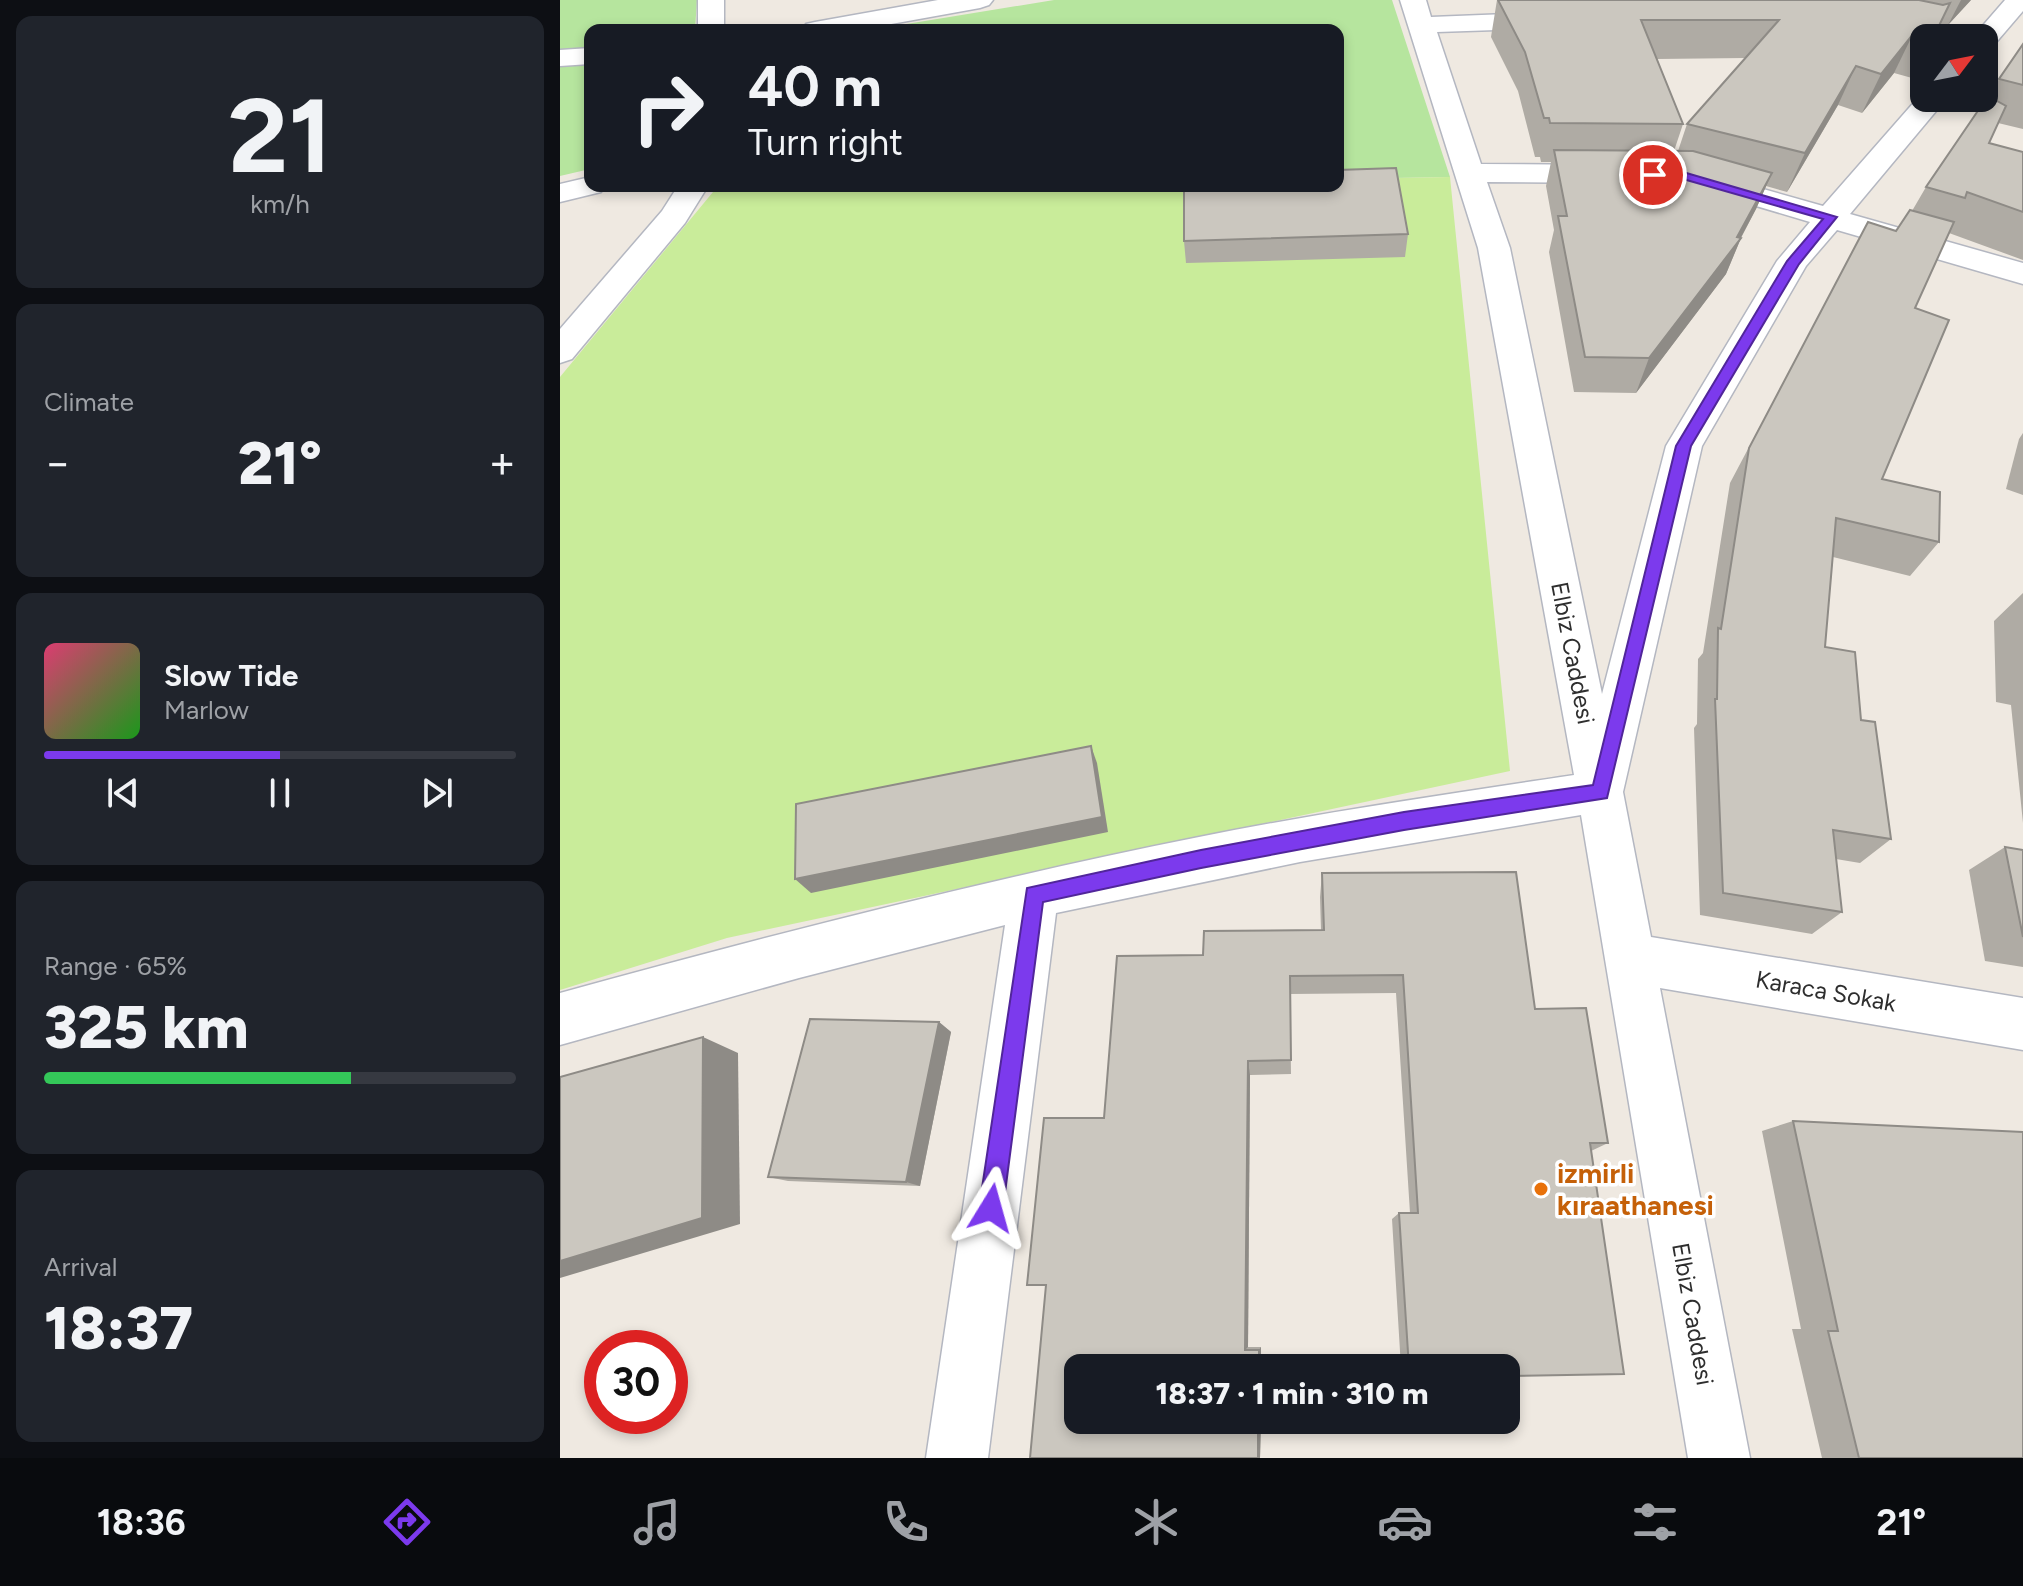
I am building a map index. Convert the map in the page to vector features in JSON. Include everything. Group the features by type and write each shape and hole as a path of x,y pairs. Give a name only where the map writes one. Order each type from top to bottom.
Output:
{"street":[{"path":"711,0 711,24"},
{"path":"848,24 980,0"},
{"path":"1998,24 2019,0"},
{"path":"1417,13 1577,19"},
{"name":"Elbiz Caddesi","path":"1417,13 1494,248 1600,792 1719,1458"},
{"path":"1856,16 1910,29"},
{"path":"560,58 584,56"},
{"path":"560,1019 760,962 1034,895 1201,859 1404,821 1600,792 1684,446 1793,261 1921,112"},
{"path":"1469,173 1637,175"},
{"path":"1668,175 1683,175 2023,274"},
{"path":"560,193 584,187"},
{"path":"560,351 674,216 689,192"},
{"path":"957,1458 1034,895"},
{"name":"Karaca Sokak","path":"1630,958 2023,1024"}],"green space":[{"path":"560,0 697,0 695,24 584,24 584,170 560,176"},
{"path":"1054,0 1392,0 1450,177 1344,179 1344,24 907,24"},
{"path":"1450,177 1510,771 727,938 560,990 560,377 713,192 1344,192 1344,179"}],"building":[{"path":"1498,0 1919,0 1943,5 1950,3 1940,24 1910,24 1910,38 1881,74 1856,66 1805,153 1687,124 1779,20 1641,20 1683,124 1550,123 1549,118 1544,118 1525,52"},
{"path":"2023,44 2023,85 1999,79"},
{"path":"1998,102 2006,106 1989,143 2023,152 2023,212 1967,192 1965,198 1926,187 1977,112 1998,112"},
{"path":"1554,150 1693,151 1772,173 1737,237 1741,238 1649,358 1585,357 1558,216 1567,216"},
{"path":"1396,168 1408,234 1184,241 1184,192 1344,192 1344,170"},
{"path":"1910,210 1954,222 1915,308 1949,320 1882,479 1940,492 1939,542 1836,518 1825,647 1855,652 1861,720 1875,722 1891,839 1833,830 1842,912 1723,893 1715,699 1718,628 1721,629 1749,448 1868,222 1896,231"},
{"path":"1091,746 1102,817 795,879 796,804"},
{"path":"2005,847 2023,850 2023,937"},
{"path":"1516,872 1535,1009 1586,1008 1608,1143 1590,1143 1624,1374 1520,1376 1520,1354 1408,1354 1399,1213 1418,1213 1403,975 1290,976 1291,1060 1248,1061 1245,1350 1259,1350 1259,1354 1064,1354 1064,1434 1258,1434 1258,1458 1030,1458 1046,1285 1027,1285 1044,1118 1104,1118 1117,956 1203,955 1204,931 1324,930 1322,873"},
{"path":"810,1019 939,1022 906,1182 768,1177"},
{"path":"703,1037 702,1218 560,1261 560,1077"},
{"path":"1793,1121 2023,1132 2023,1458 1859,1458 1828,1331 1838,1331"}],"place":[{"name":"izmirli kıraathanesi","path":"1541,1189"}],"route":[{"path":"991,1208 1034,895 1201,859 1404,821 1600,792 1684,446 1793,261 1831,217 1683,175 1653,175"}]}
